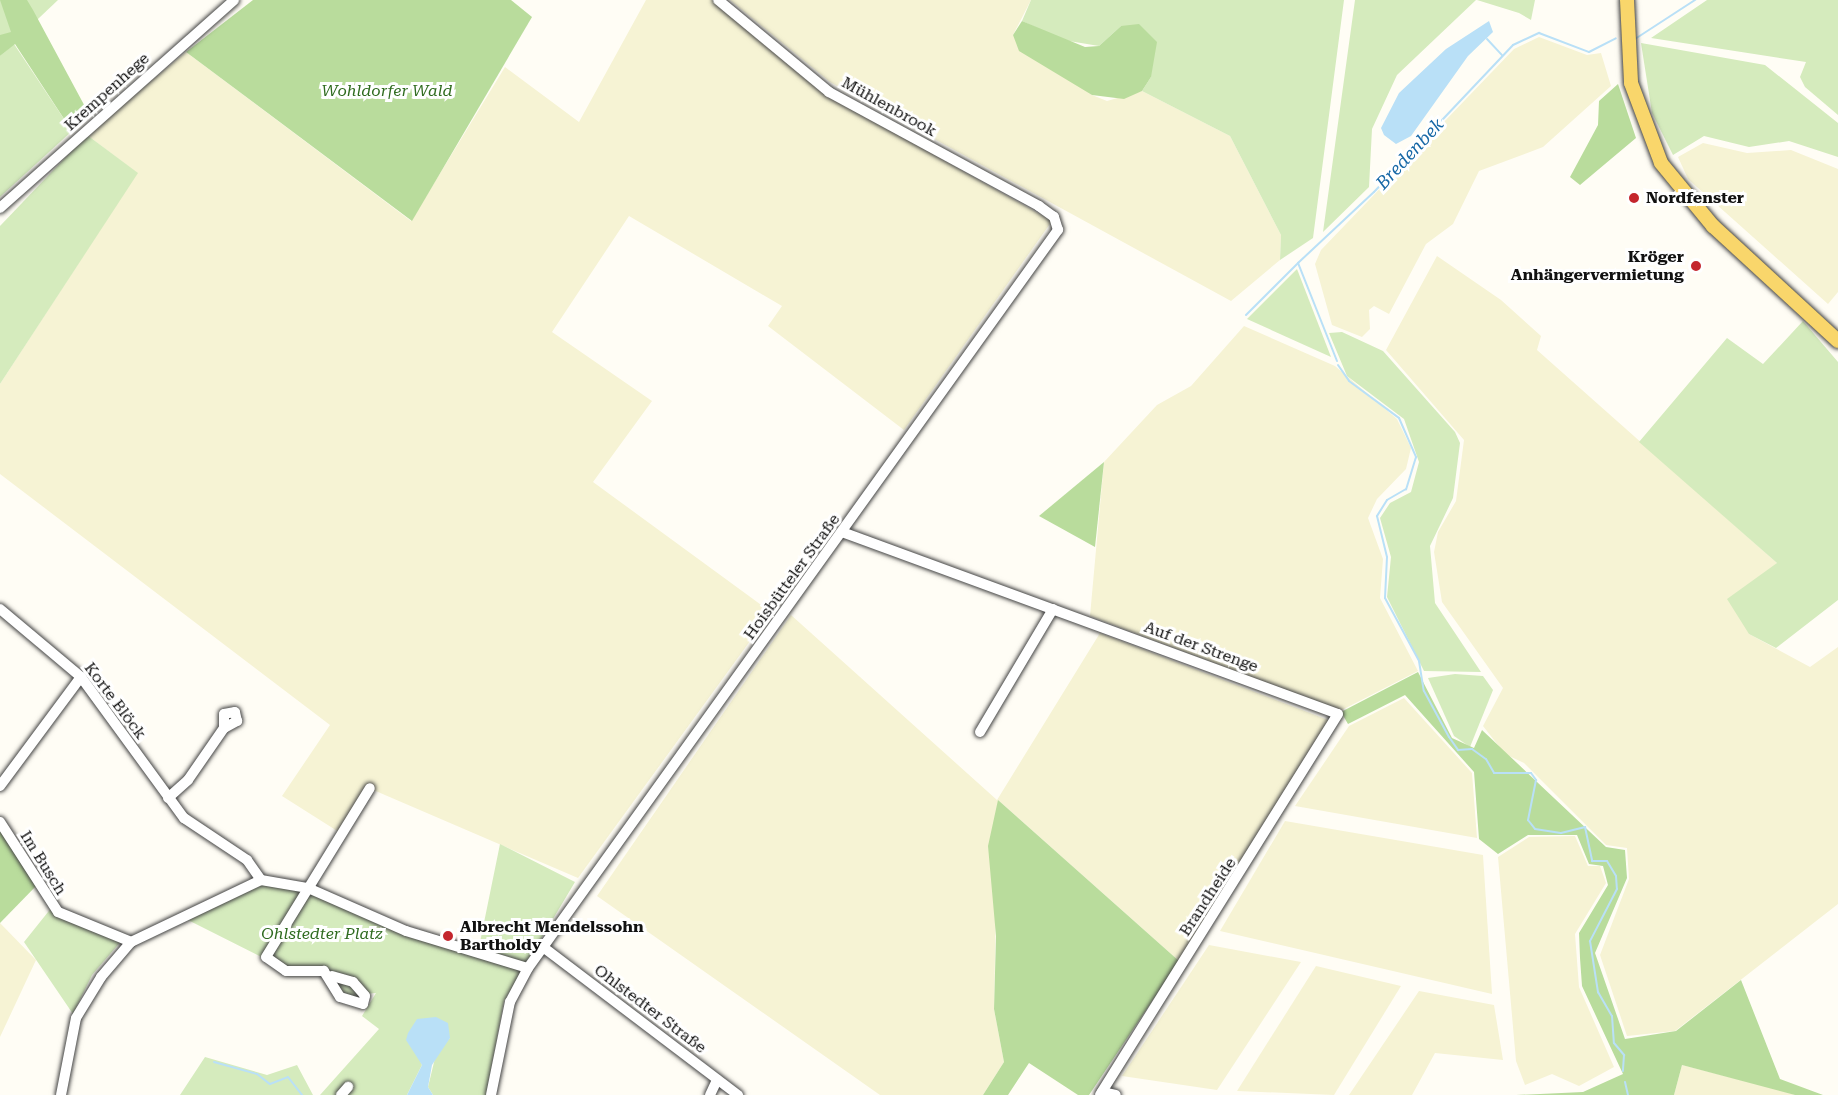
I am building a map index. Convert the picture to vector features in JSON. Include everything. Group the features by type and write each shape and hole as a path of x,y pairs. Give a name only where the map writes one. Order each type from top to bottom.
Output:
{"main road":[{"path":"1627,0 1626,38 1644,125 1679,189 1838,340"}],"street":[{"name":"Krempenhege","path":"0,208 234,0"},
{"name":"Mühlenbrook","path":"718,0 829,92 1039,206 1057,221"},
{"name":"Hoisbütteler Straße","path":"543,948 1053,239 1057,221"},
{"name":"Auf der Strenge","path":"842,532 1338,714"},
{"name":"Korte Blöck","path":"0,609 81,677 168,798 209,837 248,860 261,880"},
{"path":"980,732 1053,609"},
{"path":"0,786 81,677"},
{"name":"Brandheide","path":"1101,1093 1338,714"},
{"path":"168,798 189,780 224,728"},
{"path":"332,976 319,969 286,971 266,957 370,788"},
{"name":"Im Busch","path":"0,822 58,912 131,942"},
{"path":"61,1095 76,1018 101,977 131,942 180,916 261,880 308,888 406,931 528,968"},
{"path":"491,1095 510,1002 528,968 543,948"},
{"name":"Ohlstedter Straße","path":"543,948 738,1095"},
{"path":"710,1095 717,1080"},
{"path":"1101,1093 1116,1095"}],"shaded area":[{"path":"646,0 712,0 845,105 1052,221 904,430 768,326 782,306 629,216 552,332 652,401 593,482 771,612 578,878 371,789 342,834 282,796 330,725 0,474 0,384 137,173 87,135 186,52 411,221 505,67 579,122"},
{"path":"730,0 1031,0 1013,35 1092,95 1107,101 1142,91 1230,136 1281,235 1280,260 1231,301 830,82"},
{"path":"1539,37 1587,55 1601,53 1611,86 1543,147 1479,171 1453,224 1426,244 1389,314 1374,306 1369,310 1370,329 1362,337 1332,325 1315,264 1321,250 1514,49"},
{"path":"1703,143 1747,153 1791,150 1838,169 1838,292 1828,304 1688,179 1678,157"},
{"path":"1437,256 1501,300 1541,336 1537,350 1777,563 1749,634 1810,667 1838,647 1838,904 1675,1031 1627,1036 1600,955 1629,879 1627,848 1606,845 1524,763 1505,754 1483,726 1503,688 1442,602 1434,552 1438,532 1456,501 1464,440 1386,350"},
{"path":"1244,326 1335,366 1397,419 1411,448 1406,469 1377,499 1368,518 1383,559 1380,598 1418,671 1340,711 1090,616 1104,462 1157,405 1191,386"},
{"path":"791,615 997,800 1100,633 1336,723 1179,961 998,800 994,1009 1004,1062 983,1095 880,1095 597,896"},
{"path":"1404,698 1472,773 1477,838 1295,806 1349,726"},
{"path":"1285,821 1483,855 1492,994 1220,931"},
{"path":"1575,836 1588,866 1600,866 1606,883 1575,934 1579,987 1614,1067 1579,1086 1552,1074 1525,1085 1516,1061 1498,857 1529,837"},
{"path":"0,923 36,960 0,1037"},
{"path":"1209,945 1301,962 1217,1090 1122,1076"},
{"path":"1316,966 1401,986 1334,1095 1237,1091"},
{"path":"1419,991 1494,1005 1503,1060 1435,1053 1412,1095 1349,1095"},
{"path":"1682,1065 1784,1091 1795,1095 1674,1095"}],"green space":[{"path":"0,0 58,0 0,55"},
{"path":"0,0 27,0 33,10 89,114 72,131 15,44 0,56 0,35 11,32"},
{"name":"Wohldorfer Wald","path":"253,0 511,0 532,17 412,221 186,52"},
{"path":"1031,0 1344,0 1313,238 1280,260 1281,235 1230,136 1142,91 1151,77 1121,26 1099,46 1063,40 1022,21"},
{"path":"1355,0 1476,0 1397,75 1372,129 1369,187 1323,232"},
{"path":"1477,0 1535,0 1531,20 1519,13"},
{"path":"1707,0 1838,0 1838,115 1805,87 1800,77 1806,62 1651,38"},
{"path":"1022,21 1085,47 1099,46 1121,26 1139,24 1157,42 1151,77 1142,91 1124,99 1092,95 1019,51 1013,35"},
{"path":"1641,43 1765,65 1838,123 1838,157 1789,141 1749,147 1704,136 1673,155 1652,113"},
{"path":"14,44 72,131 0,197 0,56"},
{"path":"1618,84 1636,138 1580,185 1570,177 1598,125 1599,101"},
{"path":"87,135 138,173 0,384 0,226"},
{"path":"1297,269 1331,357 1247,319"},
{"path":"1803,321 1838,362 1838,600 1776,648 1749,634 1727,599 1777,563 1639,442 1727,338 1763,364"},
{"path":"1342,332 1383,351 1455,432 1460,443 1453,498 1430,546 1435,603 1481,672 1424,671 1387,597 1391,557 1380,518 1390,503 1411,492 1419,462 1404,419 1347,376 1329,333"},
{"path":"1104,462 1095,547 1039,516"},
{"path":"1418,672 1452,738 1474,748 1482,730 1606,847 1625,850 1627,878 1595,953 1625,1039 1676,1031 1741,980 1780,1079 1823,1095 1795,1095 1682,1065 1674,1095 1516,1095 1583,1092 1623,1074 1582,986 1579,933 1608,885 1603,866 1589,864 1577,835 1528,835 1498,854 1479,839 1474,772 1405,695 1348,724 1341,712"},
{"path":"1455,674 1483,676 1493,690 1470,747 1454,736 1428,678"},
{"path":"998,800 1179,961 1089,1095 1078,1095 1029,1063 1008,1095 983,1095 1004,1062 994,1009 996,936 988,846"},
{"path":"0,822 38,884 0,923"},
{"name":"Ohlstedter Platz","path":"500,844 575,882 504,1001 486,1095 433,1095 428,1087 436,1054 450,1038 416,1052 422,1065 407,1095 320,1095 379,1029 362,1016 376,993 364,994 365,999 340,997 332,976 293,973 180,916 233,891 281,880 406,931 478,952"},
{"path":"52,907 123,939 92,975 73,1014 24,942"},
{"path":"205,1057 267,1075 297,1065 313,1095 180,1095"}],"water":[{"path":"1489,21 1493,32 1468,56 1411,136 1396,144 1384,135 1381,128 1399,93 1446,49"},
{"path":"436,1017 448,1023 450,1038 432,1065 428,1087 433,1095 407,1095 422,1065 406,1040 408,1033 417,1019"}],"waterway":[{"name":"Bredenbek","path":"1635,39 1695,0"},
{"name":"Bredenbek","path":"1337,361 1298,263 1374,192 1513,45 1539,33 1589,52 1616,38"},
{"path":"1487,39 1502,55"},
{"path":"1246,315 1298,263"},
{"name":"Bredenbek","path":"1338,365 1349,381 1399,418 1416,457 1406,489 1387,500 1377,516 1387,557 1385,598 1419,661 1424,691 1449,737 1458,750 1472,749 1486,759 1494,773 1531,773 1536,780 1528,820 1535,829 1561,833 1585,827 1592,861 1607,861 1616,876 1617,889 1590,941 1598,992 1612,1016 1614,1043 1624,1055 1623,1071"},
{"path":"214,1062 257,1074 270,1084 288,1077 302,1095"},
{"name":"Bredenbek","path":"1625,1082 1628,1095"}],"place":[{"name":"Nordfenster","path":"1634,198"},
{"name":"Kröger Anhängervermietung","path":"1696,266"},
{"name":"Albrecht Mendelssohn Bartholdy","path":"448,936"}]}
